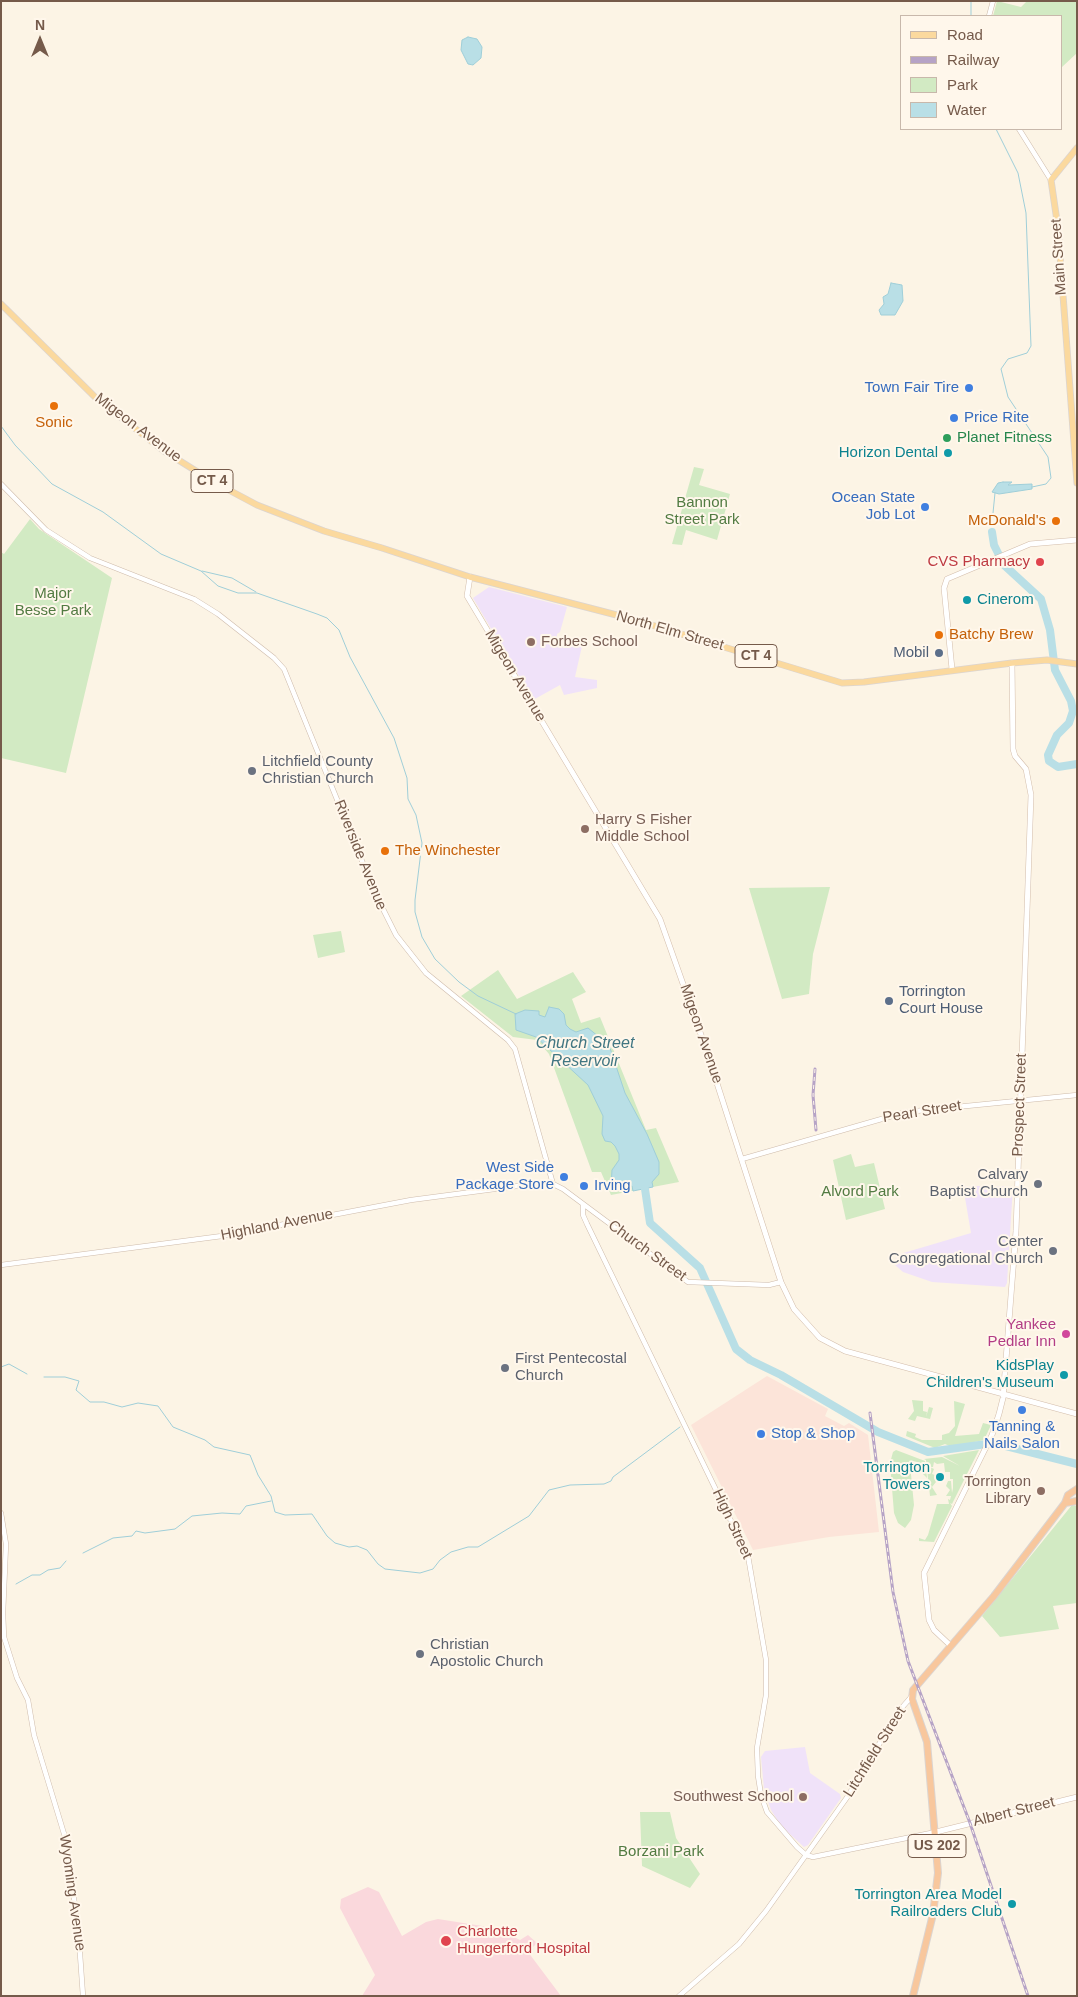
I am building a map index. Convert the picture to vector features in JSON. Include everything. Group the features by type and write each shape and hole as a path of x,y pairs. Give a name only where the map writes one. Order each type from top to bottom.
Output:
{"highway":[{"name":"Litchfield Street","path":"912,1696 916,1683 994,1596 1066,1503 1068,1494 1077,1489"},
{"path":"1066,1503 1077,1501"},
{"name":"US 202","path":"912,1696 927,1742 938,1873 936,1895 913,1996"}],"main road":[{"path":"1051,180 1077,148"},
{"name":"Main Street","path":"1051,180 1059,234 1077,483"},
{"name":"Migeon Avenue","path":"1,304 96,398 164,451 212,481 277,514 470,578 467,596 660,919 674,952 780,1282 788,1300 801,1318 830,1344 845,1351 1077,1414"},
{"path":"952,669 944,590 945,581 992,558 1030,544 1077,540"},
{"name":"North Elm Street","path":"470,578 632,619 842,683 864,682 952,669 1047,660 1076,664"},
{"name":"Prospect Street","path":"951,1646 934,1630 929,1620 924,1573 992,1435 1003,1393 1016,1231 1031,794 1026,769 1015,756 1013,749 1012,663"},
{"name":"Albert Street","path":"936,1832 1077,1797"}],"street":[{"path":"989,15 993,1"},
{"path":"1020,130 1044,172 1051,180"},
{"name":"Riverside Avenue","path":"1,484 46,530 90,558 194,599 218,614 274,658 284,669 375,893 396,935 426,973 508,1040 515,1049 553,1184"},
{"name":"Pearl Street","path":"742,1159 906,1112 1077,1095"},
{"name":"Church Street","path":"553,1184 688,1282 769,1285 780,1282"},
{"name":"Highland Avenue","path":"1,1265 266,1229 348,1211 421,1198 514,1186 553,1184"},
{"name":"High Street","path":"583,1205 583,1215 586,1224 748,1556 766,1660 766,1695 757,1748 761,1795 767,1812 780,1830 806,1855"},
{"name":"Wyoming Avenue","path":"1,1513 6,1544 3,1613 4,1637 17,1678 28,1700 34,1736 66,1837 78,1927 83,1996"},
{"name":"Litchfield Street","path":"679,1996 739,1944 848,1796 901,1708 912,1696"},
{"name":"Albert Street","path":"806,1855 821,1856 936,1832"}],"shaded area":[{"name":"Forbes School","path":"489,587 567,607 560,632 557,634 557,640 582,646 575,677 597,680 597,688 564,695 560,685 533,700 473,598"},
{"path":"963,1186 1013,1186 1007,1283 1005,1287 932,1282 903,1272 895,1265 896,1258 900,1254 971,1233"},
{"path":"767,1376 828,1409 825,1416 844,1426 849,1423 868,1435 879,1532 829,1537 753,1550 691,1425"},
{"name":"Southwest School","path":"805,1747 810,1773 840,1794 841,1798 808,1845 804,1847 781,1826 771,1810 764,1789 761,1757 765,1751"},
{"name":"Charlotte Hungerford Hospital","path":"368,1887 379,1892 402,1936 426,1922 438,1919 495,1928 520,1940 528,1935 537,1943 528,1952 561,1996 362,1996 375,1975 340,1908 341,1899"}],"green space":[{"path":"997,1 1021,7 1027,1 1077,1 1077,53 1063,66 1063,15 993,15"},
{"name":"Bannon Street Park","path":"694,467 704,469 699,485 730,494 717,540 686,530 682,545 672,544"},
{"name":"Major Besse Park","path":"30,519 39,529 112,578 66,773 1,758 1,552 4,554"},
{"path":"830,887 813,954 809,994 782,999 749,888"},
{"path":"341,931 345,952 318,958 313,935"},
{"path":"498,970 517,999 573,972 586,992 572,999 581,1023 600,1017 646,1130 656,1128 679,1182 611,1195 601,1172 592,1172 549,1054 537,1040 513,1037 461,996"},
{"name":"Alvord Park","path":"851,1154 855,1167 874,1163 885,1209 846,1220 833,1160"},
{"path":"912,1400 923,1401 923,1411 927,1412 926,1417 929,1407 933,1408 930,1419 917,1416 915,1421 908,1419 914,1411"},
{"path":"954,1401 965,1404 955,1436 979,1434 983,1423 991,1425 984,1440 952,1447 945,1444 935,1448 906,1436 907,1431 916,1434 915,1437 922,1440 942,1440 942,1435 949,1433 955,1426"},
{"path":"896,1450 925,1461 927,1478 923,1474 921,1463 913,1461 910,1464 914,1505 911,1520 905,1528 898,1523 894,1513 890,1463 893,1452"},
{"path":"979,1450 952,1504 950,1503 952,1506 934,1542 919,1541 919,1538 925,1540 928,1535 937,1504 949,1504 948,1499 950,1500 951,1496 946,1496 950,1490 946,1486 948,1481 951,1481 952,1493 953,1479 950,1479 950,1472 945,1472 944,1463 937,1464 934,1462 933,1467 930,1467 934,1469 932,1474 935,1475 936,1482 932,1487 937,1495 930,1496 926,1460 924,1459 942,1457 960,1466 943,1456"},
{"path":"1072,1505 1077,1506 1077,1603 1053,1606 1059,1629 1000,1637 982,1616"},
{"name":"Borzani Park","path":"640,1812 670,1812 676,1838 700,1874 690,1888 642,1866"}],"water":[{"path":"468,37 477,39 482,47 481,58 473,65 468,64 461,50 462,40"},
{"path":"891,283 902,285 903,301 895,315 881,315 879,310 884,304 883,297 888,294"},
{"path":"1012,482 1008,485 1032,484 1032,489 999,494 992,492 998,483"},
{"name":"Church Street Reservoir","path":"549,1007 559,1009 564,1014 566,1025 570,1029 576,1032 588,1028 609,1045 625,1093 647,1134 659,1162 659,1174 652,1182 653,1187 633,1191 632,1186 616,1190 611,1187 612,1170 619,1160 619,1154 611,1142 605,1141 602,1134 603,1116 588,1085 536,1037 516,1030 515,1014 525,1010 539,1011 539,1015 545,1017"}],"waterway":[{"path":"971,1 971,15"},
{"path":"996,130 1018,173 1026,213 1031,346 1027,353 1008,359 1001,369 1008,397 1048,457 1051,478 1046,484 1032,487"},
{"path":"1,426 15,445 52,484 103,512 161,554 201,571 218,586 238,593 257,593 317,614 327,618 339,630 350,657 394,738 407,778 408,799 416,815 422,843 415,900 415,912 422,937 435,959 459,982 478,996 516,1014"},
{"path":"993,513 995,493"},
{"path":"992,532 994,545 1004,565 1041,599 1050,630 1055,670 1071,701 1073,711 1069,723 1057,735 1048,755 1049,761 1058,767 1077,764"},
{"path":"202,571 232,578 256,592"},
{"path":"645,1189 650,1223 700,1268 736,1349 750,1360 781,1375 878,1432 928,1452 994,1443 1077,1464"},
{"path":"1,1367 9,1364 27,1374"},
{"path":"44,1377 65,1377 79,1381 76,1390 90,1402 104,1402 122,1407 138,1403 158,1406 173,1427 205,1440 214,1447 250,1455 258,1475 271,1496 275,1512 285,1515 312,1514 327,1536 335,1543 349,1547 357,1546 367,1550 378,1564 385,1569 420,1573 433,1569 440,1560 451,1552 468,1547 478,1547 529,1516 549,1490 570,1485 604,1484 611,1481 613,1477 680,1427"},
{"path":"83,1553 113,1538 132,1536 136,1531 145,1533 175,1529 192,1516 222,1513 240,1514 246,1506 271,1501"},
{"path":"16,1584 32,1575 40,1575 48,1570 60,1568 66,1561"}],"railway":[{"path":"815,1069 813,1095 816,1130"},
{"path":"870,1413 893,1592 908,1661 970,1823 1028,1996"}],"place":[{"name":"Town Fair Tire","path":"969,388"},
{"name":"Sonic","path":"54,406"},
{"name":"Price Rite","path":"954,418"},
{"name":"Planet Fitness","path":"947,438"},
{"name":"Horizon Dental","path":"948,453"},
{"name":"Ocean State Job Lot","path":"925,507"},
{"name":"McDonald's","path":"1056,521"},
{"name":"CVS Pharmacy","path":"1040,562"},
{"name":"Cinerom","path":"967,600"},
{"name":"Batchy Brew","path":"939,635"},
{"name":"Forbes School","path":"531,642"},
{"name":"Mobil","path":"939,653"},
{"name":"Litchfield County Christian Church","path":"252,771"},
{"name":"Harry S Fisher Middle School","path":"585,829"},
{"name":"The Winchester","path":"385,851"},
{"name":"Torrington Court House","path":"889,1001"},
{"name":"West Side Package Store","path":"564,1177"},
{"name":"Calvary Baptist Church","path":"1038,1184"},
{"name":"Irving","path":"584,1186"},
{"name":"Center Congregational Church","path":"1053,1251"},
{"name":"Yankee Pedlar Inn","path":"1066,1334"},
{"name":"First Pentecostal Church","path":"505,1368"},
{"name":"KidsPlay Children's Museum","path":"1064,1375"},
{"name":"Tanning & Nails Salon","path":"1022,1410"},
{"name":"Stop & Shop","path":"761,1434"},
{"name":"Torrington Towers","path":"940,1477"},
{"name":"Torrington Library","path":"1041,1491"},
{"name":"Christian Apostolic Church","path":"420,1654"},
{"name":"Southwest School","path":"803,1797"},
{"name":"Torrington Area Model Railroaders Club","path":"1012,1904"},
{"name":"Charlotte Hungerford Hospital","path":"446,1941"}]}
